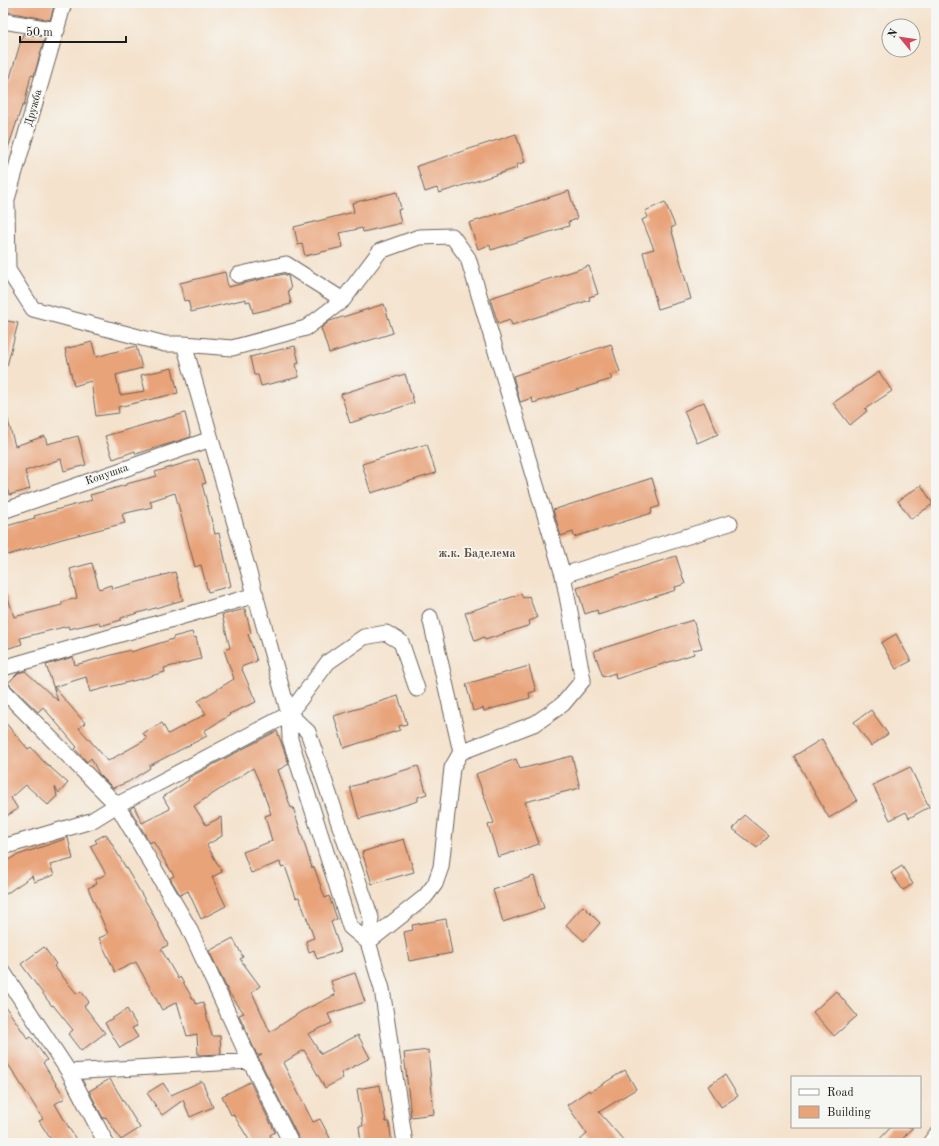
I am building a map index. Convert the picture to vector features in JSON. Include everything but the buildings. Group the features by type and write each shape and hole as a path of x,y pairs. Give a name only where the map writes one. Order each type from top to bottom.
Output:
{"street":[{"name":"Дружба","path":"64,3 5,209 8,270 33,309 165,344 232,348 306,328 343,300 380,251 419,237 452,236 468,258 563,575"},
{"path":"3,21 57,30"},
{"path":"238,275 286,264 343,300"},
{"path":"184,344 289,714 290,738 350,927 368,942"},
{"name":"Конушка","path":"4,506 211,439"},
{"path":"368,942 425,897 436,884 441,867 452,768 461,752 536,722 563,704 583,680 563,575 730,523"},
{"path":"3,668 256,595"},
{"path":"430,617 461,752"},
{"path":"3,847 91,821 117,805 289,714 328,662 364,636 386,633 401,642 417,689"},
{"path":"3,690 117,805 188,926 250,1061 291,1143"},
{"path":"289,714 308,732 371,918 368,942 382,989 405,1143"},
{"path":"3,972 69,1072 106,1143"},
{"path":"69,1072 250,1061"},
{"path":"930,1143 936,1136"}],"district":[{"name":"ж.к. Баделема","path":"477,554"}]}
